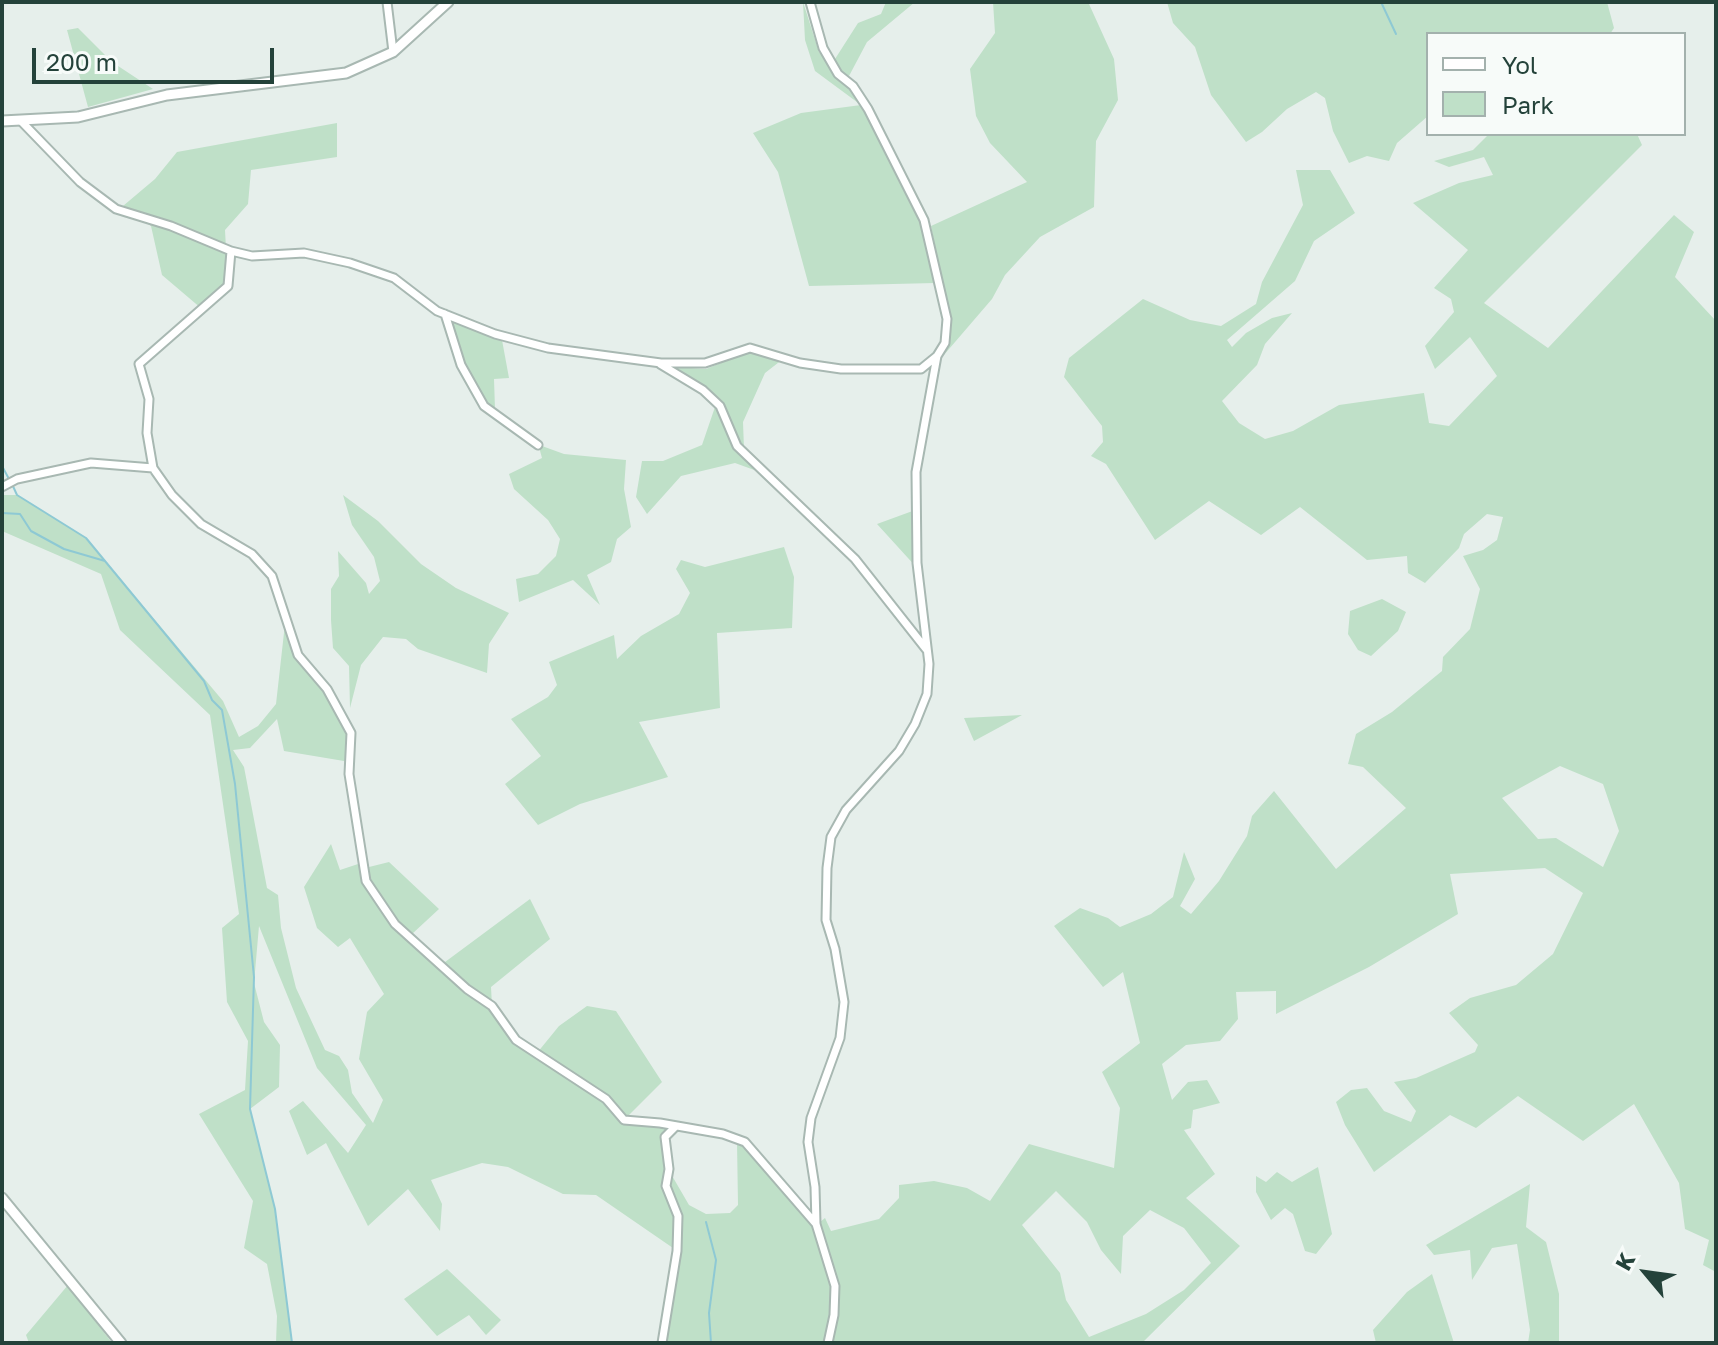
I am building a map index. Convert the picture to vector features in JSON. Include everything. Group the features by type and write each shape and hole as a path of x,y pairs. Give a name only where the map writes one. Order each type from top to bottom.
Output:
{"street":[{"path":"387,2 393,52"},
{"path":"2,121 78,117 204,89 346,73 393,52 448,2"},
{"path":"21,121 80,182 116,209 252,256 304,253 350,263 394,278 445,314 495,334 548,348 656,362 705,363 750,348 800,363 905,372 921,369 937,356 945,343 947,319 924,220 868,109 853,86 838,74 823,48 810,2"},
{"path":"231,251 228,286 139,364 149,399 147,433 153,468 172,495 201,524 252,554 272,576 298,655 327,689 351,733 349,774 366,881 395,924 467,989 492,1006 516,1040 606,1099 624,1120 723,1134 745,1142 816,1224"},
{"path":"445,314 461,365 484,406 538,445"},
{"path":"828,1343 834,1315 835,1286 816,1224 815,1187 808,1142 811,1118 840,1038 844,1002 835,949 826,920 831,837 846,810 899,751 915,724 927,694 927,651 917,563 916,472 937,356"},
{"path":"656,362 703,390 720,406 737,446 855,559 927,651"},
{"path":"2,487 17,479 91,463 153,468"},
{"path":"662,1343 677,1251 678,1216 666,1186 669,1169 665,1137 674,1128"},
{"path":"2,1198 121,1343"}],"green space":[{"path":"803,2 819,52 862,105 920,222 935,283 809,286 778,172 753,133 801,113 861,105 815,71 805,40"},
{"path":"886,2 915,2 867,42 849,76 840,71 835,59 858,23 881,14"},
{"path":"993,2 1167,2 1089,4 1114,59 1118,100 1096,141 1094,207 1040,237 1005,275 992,299 943,356 949,318 931,226 1027,182 990,143 976,116 970,69 995,33"},
{"path":"1167,2 1607,2 1614,28 1611,32 1426,32 1426,118 1397,143 1389,161 1367,156 1349,163 1333,131 1325,98 1316,92 1287,109 1246,142 1211,95 1195,47 1173,23"},
{"path":"78,28 112,62 153,89 88,107 67,30"},
{"path":"337,123 337,157 251,170 248,204 225,230 228,286 202,309 162,275 151,226 123,206 155,179 177,152"},
{"path":"1487,136 1638,136 1642,145 1484,303 1548,348 1674,215 1694,232 1675,277 1716,321 1716,1272 1703,1265 1709,1240 1685,1229 1679,1183 1634,1104 1583,1141 1518,1096 1476,1128 1450,1115 1374,1172 1345,1125 1336,1102 1351,1090 1367,1088 1384,1111 1411,1122 1416,1111 1394,1082 1416,1078 1475,1052 1478,1045 1449,1013 1470,998 1516,985 1553,954 1583,893 1545,868 1450,874 1458,914 1369,967 1276,1014 1276,991 1236,992 1238,1019 1220,1041 1186,1045 1162,1064 1172,1100 1188,1082 1207,1080 1220,1103 1193,1110 1191,1128 1184,1130 1215,1174 1186,1198 1240,1246 1142,1343 832,1343 838,1318 837,1277 820,1222 825,1218 831,1231 879,1219 899,1198 899,1185 934,1181 967,1188 990,1201 1029,1144 1114,1168 1120,1108 1102,1072 1140,1043 1123,972 1103,987 1054,926 1080,908 1108,918 1120,927 1151,914 1173,897 1184,852 1195,879 1180,906 1191,914 1219,881 1247,836 1252,816 1274,791 1336,869 1406,808 1363,767 1348,764 1356,734 1392,712 1442,671 1443,657 1470,629 1480,589 1463,556 1483,550 1497,540 1503,517 1487,514 1464,534 1459,548 1425,583 1408,573 1407,556 1367,560 1300,507 1261,535 1209,501 1155,540 1106,464 1091,456 1103,442 1102,426 1064,377 1069,358 1143,299 1190,320 1221,326 1256,304 1262,282 1303,205 1296,170 1330,170 1355,213 1314,241 1295,281 1227,340 1232,347 1246,333 1272,318 1292,313 1265,344 1257,365 1222,401 1239,423 1265,439 1293,431 1339,405 1424,393 1429,423 1449,426 1497,376 1470,337 1435,369 1425,346 1454,312 1451,299 1434,288 1468,250 1413,203 1459,183 1493,175 1484,157 1449,167 1434,161 1473,150","holes":["1560,766 1603,784 1619,831 1603,867 1556,838 1538,839 1502,798","1056,1191 1087,1222 1101,1250 1121,1274 1123,1236 1150,1210 1184,1228 1211,1263 1184,1290 1146,1314 1089,1337 1066,1300 1060,1273 1022,1225"]},
{"path":"450,320 502,340 509,378 494,379 495,409 487,403 465,364"},
{"path":"750,351 783,359 765,373 743,422 744,449 704,388 676,367 706,369"},
{"path":"715,407 735,449 757,471 735,463 681,476 647,514 636,497 642,461 663,461 702,445"},
{"path":"539,447 564,454 626,460 624,489 631,527 617,539 611,562 587,575 600,605 573,580 519,602 516,579 538,574 556,556 560,539 548,520 514,489 509,474 542,458"},
{"path":"2,495 17,495 86,538 223,701 239,737 258,726 276,704 286,615 298,655 327,689 351,733 350,762 284,751 277,719 250,748 233,750 244,767 267,888 278,895 281,928 296,988 325,1050 339,1056 348,1070 352,1093 373,1123 383,1100 359,1059 367,1012 384,994 350,938 338,947 317,928 304,887 331,844 340,870 361,863 362,882 394,929 464,991 441,965 530,899 550,939 491,987 492,1006 516,1040 537,1053 559,1026 587,1006 616,1011 662,1082 624,1120 671,1129 663,1136 666,1168 662,1187 674,1217 673,1248 596,1195 563,1194 508,1167 482,1163 431,1180 442,1204 440,1231 408,1189 368,1226 326,1143 307,1155 289,1111 303,1101 348,1153 366,1125 317,1068 259,926 254,983 264,1022 280,1045 279,1087 250,1109 275,1209 292,1343 276,1343 277,1316 267,1264 244,1248 253,1201 199,1114 245,1090 248,1041 227,1002 222,928 239,914 210,715 120,630 101,574 2,531"},
{"path":"343,495 378,521 421,564 456,588 509,613 489,644 487,673 418,649 406,639 383,637 361,665 350,708 349,666 333,648 331,589 339,576 338,551 366,583 369,594 380,581 374,557 352,525"},
{"path":"918,509 918,569 877,524"},
{"path":"784,547 794,577 792,628 717,633 720,708 639,722 668,777 580,804 538,825 505,784 541,756 511,719 548,697 557,685 549,662 614,635 617,659 641,636 679,614 690,593 676,569 681,560 705,567"},
{"path":"1382,599 1406,612 1398,631 1371,656 1358,650 1348,634 1350,611"},
{"path":"1022,715 974,741 964,718"},
{"path":"389,862 439,909 412,934 398,921 370,881 369,867"},
{"path":"737,1142 744,1144 814,1226 832,1286 832,1316 826,1343 667,1343 681,1216 668,1185 671,1174 689,1205 706,1214 730,1213 738,1205"},
{"path":"1318,1167 1332,1234 1316,1254 1305,1251 1293,1214 1285,1208 1271,1220 1256,1192 1256,1176 1266,1182 1277,1172 1292,1182"},
{"path":"1530,1184 1526,1227 1546,1242 1559,1294 1559,1343 1528,1343 1530,1330 1517,1244 1492,1248 1472,1280 1470,1250 1434,1255 1426,1245"},
{"path":"447,1269 501,1320 486,1335 469,1315 437,1336 404,1299"},
{"path":"1432,1274 1454,1343 1376,1343 1373,1330 1407,1292"},
{"path":"68,1285 112,1343 29,1343 26,1335"}],"waterway":[{"path":"1381,2 1396,34"},
{"path":"2,466 9,479"},
{"path":"12,484 17,495 86,538 204,681 212,700 222,710 235,784 254,977 250,1109 275,1209 292,1343"},
{"path":"2,513 20,514 31,531 64,549 105,561"},
{"path":"706,1222 716,1260 709,1313 711,1343"}]}
